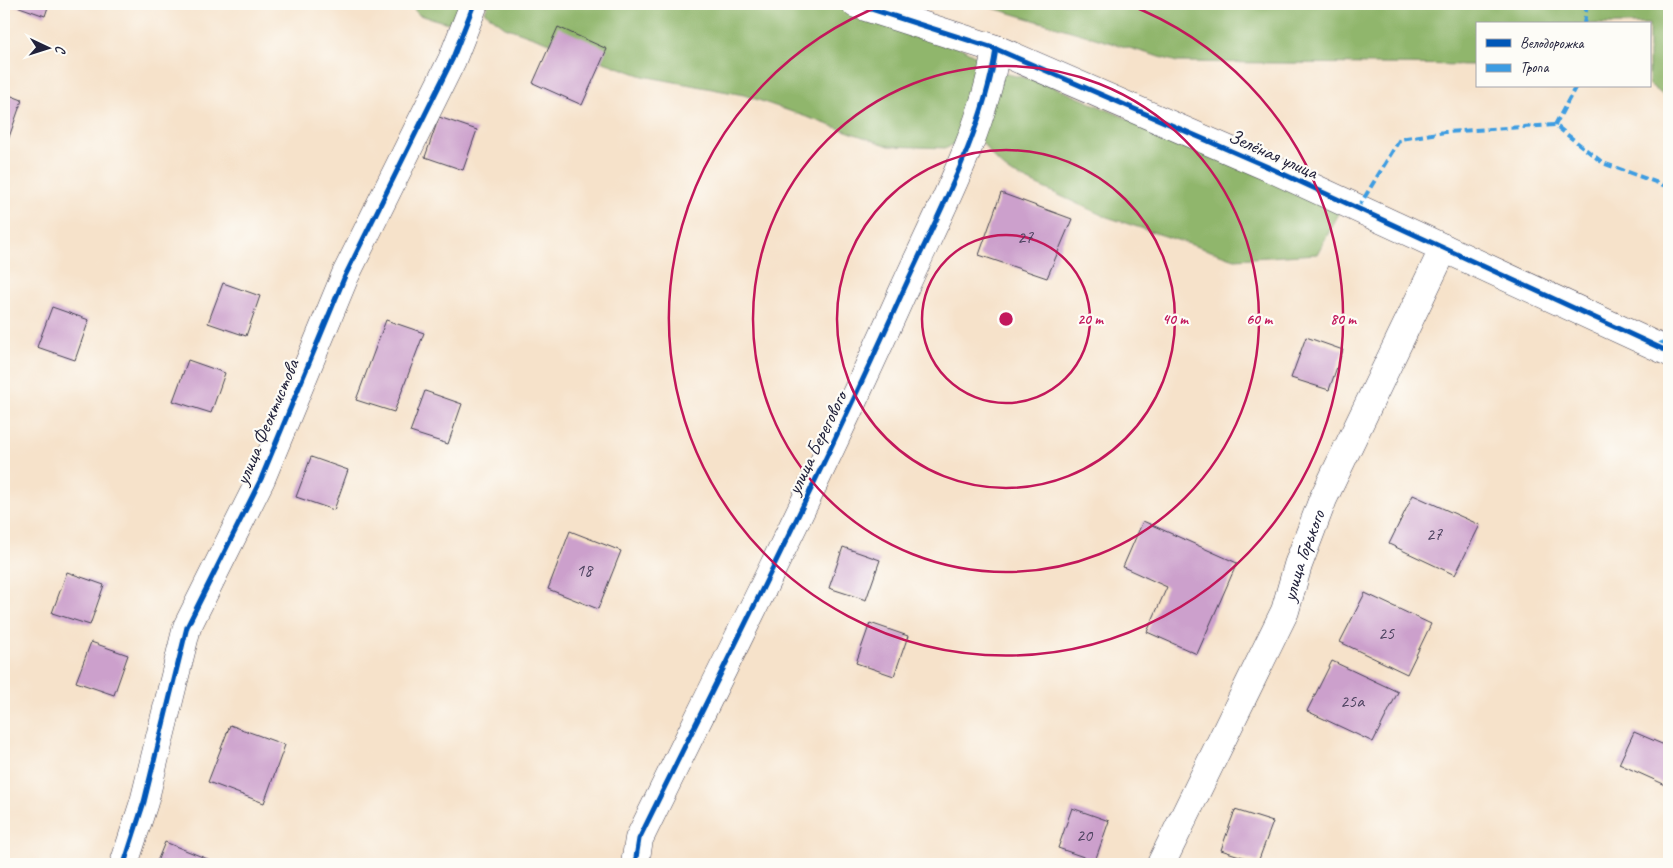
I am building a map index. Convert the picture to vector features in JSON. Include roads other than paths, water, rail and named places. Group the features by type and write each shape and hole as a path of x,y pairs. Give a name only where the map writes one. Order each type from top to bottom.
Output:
{"street":[{"name":"улица Феоктистова","path":"124,864 144,802 187,627 260,479 345,276 452,60 474,4"},
{"name":"Зелёная улица","path":"856,4 996,49 1268,167 1669,352"},
{"name":"улица Берегового","path":"637,852 850,409 974,131 993,71 996,49"},
{"name":"улица Горького","path":"1161,864 1285,611 1298,565 1323,499 1444,248"}]}
